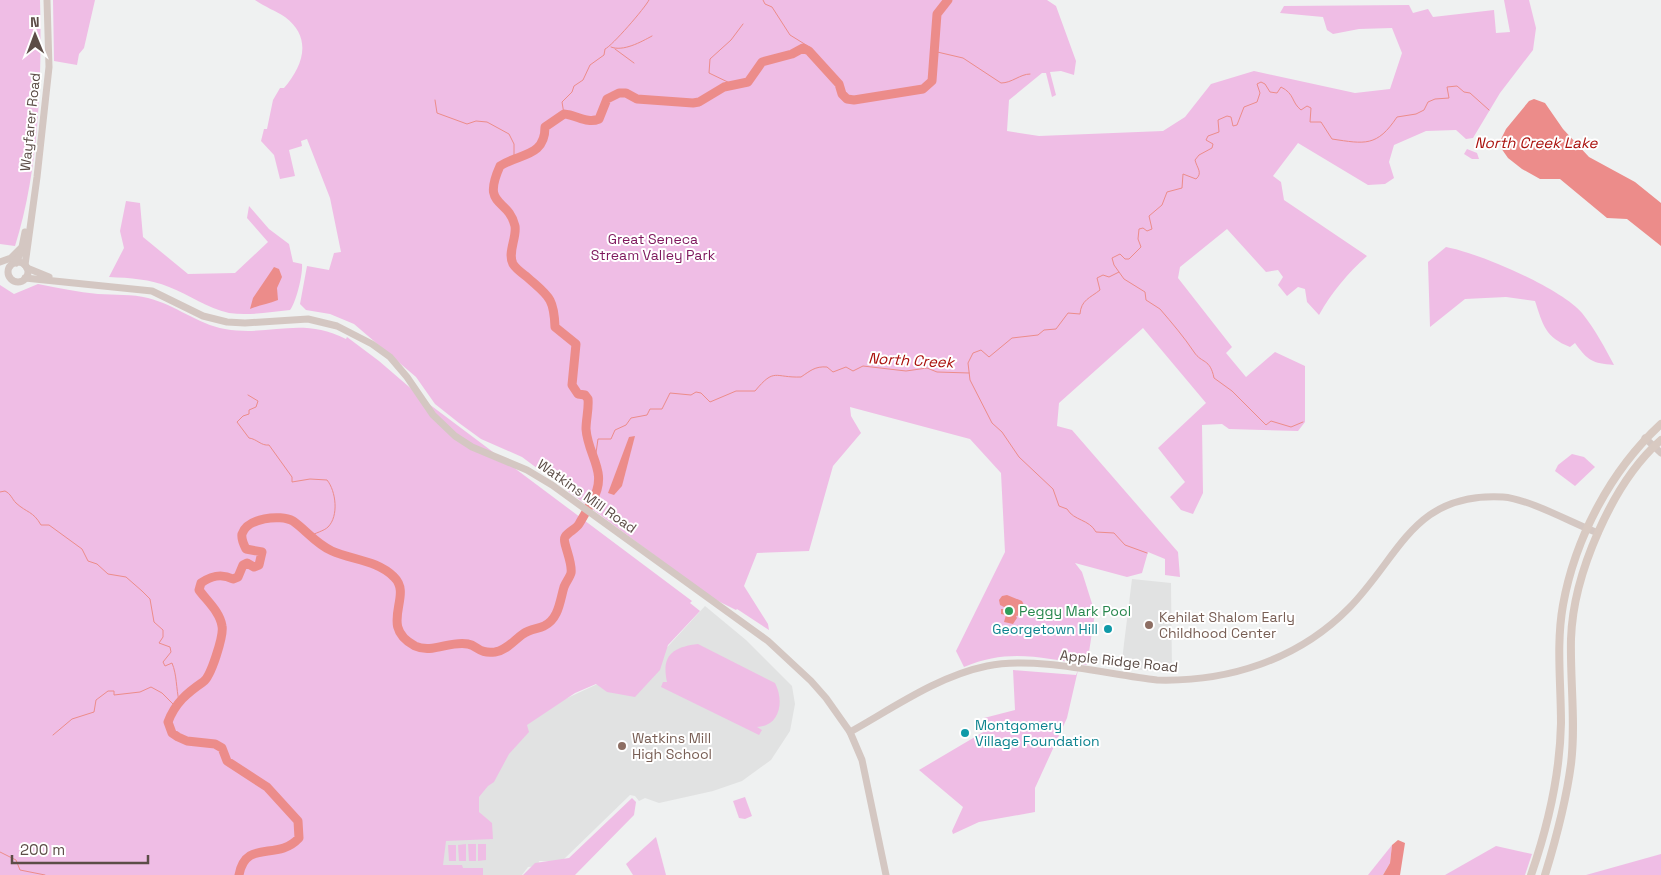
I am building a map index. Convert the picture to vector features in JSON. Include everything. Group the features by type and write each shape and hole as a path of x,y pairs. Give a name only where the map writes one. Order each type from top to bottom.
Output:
{"main road":[{"path":"1531,875 1547,827 1557,771 1561,725 1559,656 1563,605 1588,529 1600,502 1613,480 1645,438 1661,424"},
{"path":"1545,875 1564,801 1571,763 1571,639 1574,612 1586,563 1598,533 1623,488 1654,446 1661,440"}],"street":[{"name":"Wayfarer Road","path":"9,276 21,247 30,215 37,177 49,67 47,0"},
{"name":"Wayfarer Road","path":"25,278 30,215"},
{"path":"0,264 11,258 21,247"},
{"path":"0,264 13,264"},
{"name":"Watkins Mill Road","path":"13,264 26,266 61,282"},
{"path":"0,270 9,276"},
{"name":"Watkins Mill Road","path":"9,276 17,282 25,278 152,291 203,316 220,321 246,323 308,319 337,326 372,344 390,357 407,377 433,415 455,436 472,446 527,470 552,485 782,653 826,698 850,732 866,771 886,875"},
{"path":"1645,438 1661,454"},
{"name":"Apple Ridge Road","path":"850,732 952,677 988,666 1031,663 1157,680 1178,681 1220,677 1263,664 1304,644 1327,628 1365,590 1413,527 1446,506 1464,500 1487,497 1512,498 1598,533"}],"shaded area":[{"name":"Kehilat Shalom Early Childhood Center","path":"1132,579 1171,583 1172,673 1121,668"},
{"name":"Watkins Mill High School","path":"705,606 746,640 792,686 795,704 790,731 771,760 742,781 713,791 659,803 645,798 639,801 635,796 630,795 562,861 539,861 538,866 528,867 522,875 450,875 386,782 660,655"}],"green space":[{"path":"0,0 40,0 39,93 34,156 23,217 15,246 0,244"},
{"path":"53,0 95,0 84,48 79,54 77,65 54,61"},
{"name":"Great Seneca Stream Valley Park","path":"255,0 1047,0 1056,6 1076,61 1074,75 1061,71 1050,72 1056,95 1052,97 1046,73 1042,73 1009,100 1007,131 1039,136 1163,131 1185,117 1211,84 1254,71 1355,93 1390,89 1402,53 1392,28 1359,29 1333,34 1327,30 1323,17 1280,13 1284,6 1409,5 1413,13 1428,9 1433,17 1494,10 1496,33 1510,32 1504,0 1529,0 1536,28 1533,50 1500,93 1473,138 1466,139 1456,130 1426,131 1394,145 1389,162 1394,178 1385,184 1368,185 1298,143 1273,176 1281,182 1284,200 1367,256 1340,284 1319,315 1307,302 1305,289 1298,287 1287,296 1278,285 1283,277 1278,270 1266,272 1227,229 1180,267 1178,278 1232,347 1226,353 1246,377 1275,352 1305,366 1305,422 1298,431 1229,429 1222,424 1202,425 1203,493 1193,514 1181,510 1170,497 1185,482 1158,448 1206,403 1143,328 1059,403 1057,426 1072,430 1178,552 1180,577 1165,575 1165,559 1148,552 1142,573 1127,577 1075,563 1082,572 1095,613 1087,665 1025,656 1011,656 980,661 964,667 956,651 1005,552 1001,473 970,439 850,407 851,416 861,433 833,466 809,551 757,553 744,586 768,624 769,630 737,609 712,598 522,457 481,439 459,423 435,404 416,377 354,324 330,314 306,310 300,304 307,266 329,270 334,253 341,252 330,198 307,139 301,141 302,146 289,150 295,176 280,179 274,155 261,141 264,129 267,129 273,100 280,88 284,88 296,71 302,52 302,43 294,25 285,17"},
{"path":"1467,149 1477,153 1479,159 1472,159 1464,154"},
{"path":"126,201 140,203 143,237 188,274 235,273 268,242 247,218 249,206 269,229 289,244 293,262 302,264 299,288 290,310 252,314 229,313 213,308 162,284 140,279 109,277 124,248 120,231"},
{"path":"1446,247 1498,264 1557,293 1582,313 1614,365 1595,362 1583,354 1575,343 1570,347 1555,339 1546,329 1535,301 1506,297 1465,299 1430,327 1428,262"},
{"path":"38,284 90,293 148,298 168,305 205,323 225,329 256,331 299,328 329,332 346,339 347,337 379,361 429,404 692,601 690,603 700,611 668,645 660,670 635,697 607,692 596,684 575,693 527,725 529,732 509,754 494,782 479,797 479,812 492,823 493,839 446,841 443,865 483,868 483,875 0,875 0,285 14,294"},
{"path":"1572,454 1584,457 1595,467 1575,486 1555,471 1558,465"},
{"path":"698,644 775,683 780,704 778,711 776,717 771,722 765,726 757,727 762,730 759,735 661,687 663,682 667,682 666,665 671,654 682,647"},
{"path":"1013,670 1076,675 1078,670 1067,718 1035,788 1035,812 979,822 953,834 952,831 963,807 919,770 985,731 984,718 1015,710"},
{"path":"745,797 752,816 745,819 739,818 733,801"},
{"path":"632,798 636,802 634,815 575,875 523,875 535,863 569,858"},
{"path":"656,837 666,875 633,875 626,864"},
{"path":"466,844 466,861 459,861 458,845"},
{"path":"468,844 476,844 476,861 469,861"},
{"path":"478,844 486,844 486,860 478,861"},
{"path":"448,845 456,845 456,861 449,861"},
{"path":"1392,845 1390,863 1383,875 1368,875"},
{"path":"1496,846 1532,854 1525,875 1445,875"},
{"path":"1661,854 1661,875 1586,875"}],"water":[{"name":"North Creek Lake","path":"1534,99 1545,103 1563,129 1589,157 1635,182 1661,203 1661,246 1627,219 1607,218 1560,179 1540,179 1522,169 1508,158 1501,148 1500,141 1506,129 1529,101"},
{"path":"274,267 279,269 282,277 277,288 278,300 250,309 253,298"},
{"path":"635,436 622,486 614,495 608,493 629,437"},
{"path":"1007,595 1022,601 1024,605 1019,612 1021,615 1016,616 1017,618 1013,624 1004,622 1006,615 1001,614 1001,609 1008,609 1000,605 999,600 1002,596"},
{"path":"1398,840 1405,843 1400,875 1383,875 1390,863 1392,845"}],"waterway":[{"path":"564,114 562,102 572,92 574,86 583,80 590,65 604,55 605,49 628,26 649,0"},
{"path":"763,0 765,4 772,7 790,35 811,48 809,51"},
{"path":"239,875 248,857 255,853 281,849 299,838 298,821 267,787 227,761 222,748 215,744 187,741 178,737 172,733 168,722 174,709 182,699 206,679 221,638 221,621 216,611 199,590 201,583 216,576 233,579 238,577 243,565 247,563 254,567 259,565 262,552 246,549 242,540 242,534 250,524 272,518 293,521 326,548 387,571 399,585 398,629 404,638 421,648 435,648 462,643 485,652 499,651 526,632 549,623 558,609 564,587 571,573 564,540 578,526 597,491 598,473 586,429 588,399 585,395 578,394 572,385 576,344 555,327 553,309 545,293 517,269 511,260 515,226 512,217 498,201 493,189 500,166 536,149 544,137 545,127 564,114 586,120 599,119 607,99 619,93 626,93 637,99 699,102 724,87 748,82 762,62 792,54 803,48 809,51 839,84 842,94 847,99 854,100 923,89 932,81 937,14 948,0"},
{"path":"734,85 709,73 710,59 731,40 743,24"},
{"path":"611,47 626,47 652,36"},
{"path":"615,49 634,63"},
{"path":"933,51 963,58 1001,83 1030,74"},
{"name":"North Creek","path":"1147,553 1125,545 1114,533 1096,532 1090,525 1074,516 1067,509 1059,506 1053,489 1019,457 1002,432 992,423 970,380 968,363 973,353 981,350 989,357 1012,338 1038,335 1044,330 1056,329 1068,313 1080,314 1084,302 1100,290 1097,278 1103,275 1109,277 1119,272 1112,258 1120,254 1125,259 1129,259 1141,247 1138,239 1139,229 1143,228 1147,231 1152,229 1149,216 1162,205 1167,192 1182,188 1183,174 1196,179 1198,177 1199,172 1195,160 1199,155 1212,148 1213,144 1206,140 1208,136 1219,132 1218,120 1227,116 1231,117 1233,126 1237,125 1244,107 1257,102 1260,93 1257,84 1261,82 1265,84 1270,92 1277,93 1281,87 1291,95 1301,110 1307,106 1311,108 1310,122 1321,122 1332,139 1343,141 1362,142 1376,138 1383,134 1397,117 1416,114 1424,110 1428,102 1435,99 1449,98 1447,87 1457,86 1464,92 1470,93 1489,110"},
{"path":"435,100 437,113 467,124 476,121 487,122 509,134 514,144 514,159"},
{"path":"1119,272 1124,279 1145,292 1146,300 1160,309 1197,356 1208,364 1214,378 1232,391 1266,425 1271,421 1291,427 1303,422"},
{"name":"North Creek","path":"595,460 598,439 611,439 615,430 626,425 631,418 647,415 650,409 662,409 670,393 691,395 696,392 701,393 710,402 736,391 755,391 771,376 801,377 819,367 827,367 833,372 846,367 853,371 863,366 906,371 927,368 937,372 969,373"},
{"path":"248,395 258,401 256,407 249,410 249,414 243,416 237,422 249,438 269,445 292,477 292,482 310,479 327,480 333,490 334,517 328,527 310,536"},
{"path":"0,492 7,492 16,503 35,517 41,525 49,525 82,549 88,561 97,564 108,574 126,577 150,599 154,622 163,630 163,637 159,643 170,647 171,652 163,662 165,666 172,663 179,701"},
{"path":"53,735 72,719 94,712 96,700 108,691 114,691 114,695 140,692 151,687 162,693 175,706"},
{"path":"0,852 16,860 20,870 45,875"}],"place":[{"name":"Peggy Mark Pool","path":"1009,611"},
{"name":"Kehilat Shalom Early Childhood Center","path":"1149,625"},
{"name":"Georgetown Hill","path":"1108,629"},
{"name":"Montgomery Village Foundation","path":"965,733"},
{"name":"Watkins Mill High School","path":"622,746"}]}
